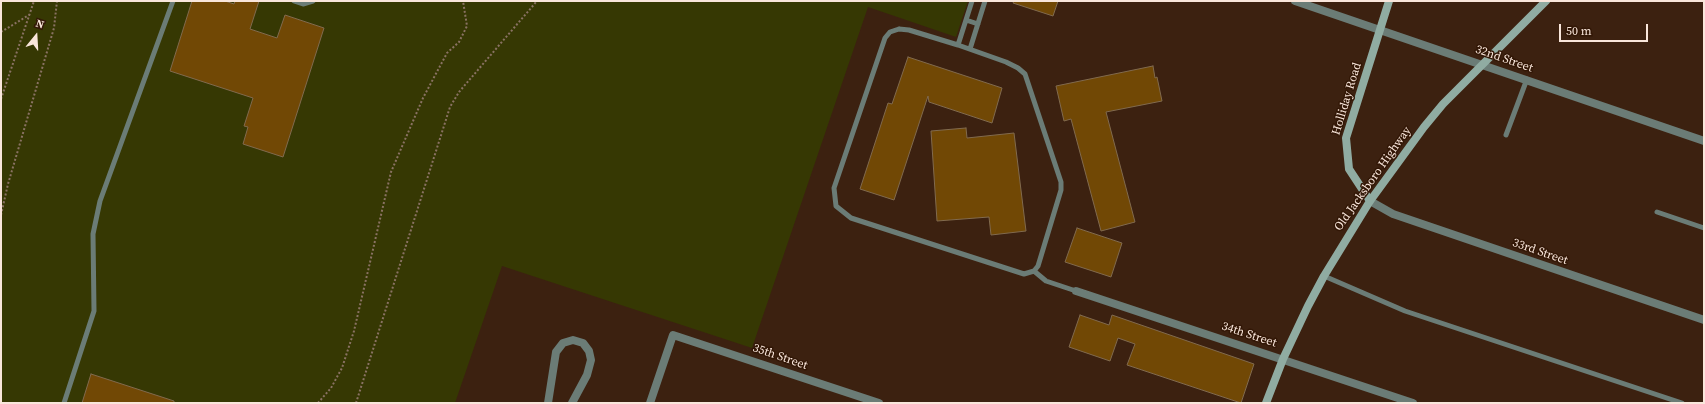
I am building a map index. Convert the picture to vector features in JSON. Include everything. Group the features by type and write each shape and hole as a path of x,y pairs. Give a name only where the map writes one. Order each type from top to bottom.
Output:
{"main road":[{"name":"Holliday Road","path":"1370,201 1349,168 1346,138 1390,1"},
{"name":"Old Jacksboro Highway","path":"1266,403 1283,359 1324,276 1370,201 1424,127 1443,104 1546,1"}],"street":[{"name":"32nd Street","path":"1295,1 1527,79 1704,141"},
{"name":"33rd Street","path":"1370,201 1393,214 1704,320"},
{"name":"34th Street","path":"1076,291 1413,403"},
{"name":"35th Street","path":"650,403 673,335 879,403"},
{"path":"548,403 548,393 556,352 563,343 573,340 583,343 590,351 591,360 586,375 572,403"}],"lane":[{"path":"64,403 94,311 94,234 100,201 172,1"},
{"path":"294,1 303,4 313,1"},
{"path":"958,45 972,1"},
{"path":"970,49 985,1"},
{"path":"966,20 978,24"},
{"path":"899,29 909,30 958,45 1012,64 1025,74 1061,182 1060,197 1038,266 1034,271 1024,274 858,220 843,214 836,206 834,188 885,38 890,32 899,29"},
{"path":"1506,135 1527,79"},
{"path":"1657,212 1704,228"},
{"path":"1034,271 1046,281 1076,291"},
{"path":"1324,276 1406,311 1682,403"}],"path":[{"path":"1,100 34,1"},
{"path":"1,215 8,184 54,28 57,1"},
{"path":"318,403 331,388 344,361 354,331 391,172 423,98 447,54 459,42 467,26 463,1"},
{"path":"356,403 450,107 459,92 537,1"},
{"path":"1,32 29,15"}],"shaded area":[{"path":"1,1 968,1 956,37 868,7 752,348 502,266 455,403 1,403"}],"building":[{"path":"192,1 225,1 234,4 235,1 259,1 250,29 277,38 285,15 324,28 283,157 243,144 248,127 244,126 253,98 170,71"},
{"path":"1014,1 1058,1 1053,16 1013,3"},
{"path":"908,57 1002,88 992,123 929,102 928,96 894,200 860,189 888,103 892,104"},
{"path":"1153,66 1162,101 1106,112 1135,222 1101,231 1071,119 1064,121 1056,86"},
{"path":"966,128 967,138 1014,133 1026,231 991,235 989,217 937,221 931,131"},
{"path":"1077,228 1122,243 1111,277 1065,262"},
{"path":"1080,315 1109,325 1112,315 1254,364 1241,403 1127,365 1135,344 1118,338 1110,361 1069,347"},
{"path":"91,374 174,401 174,403 82,403"}]}
